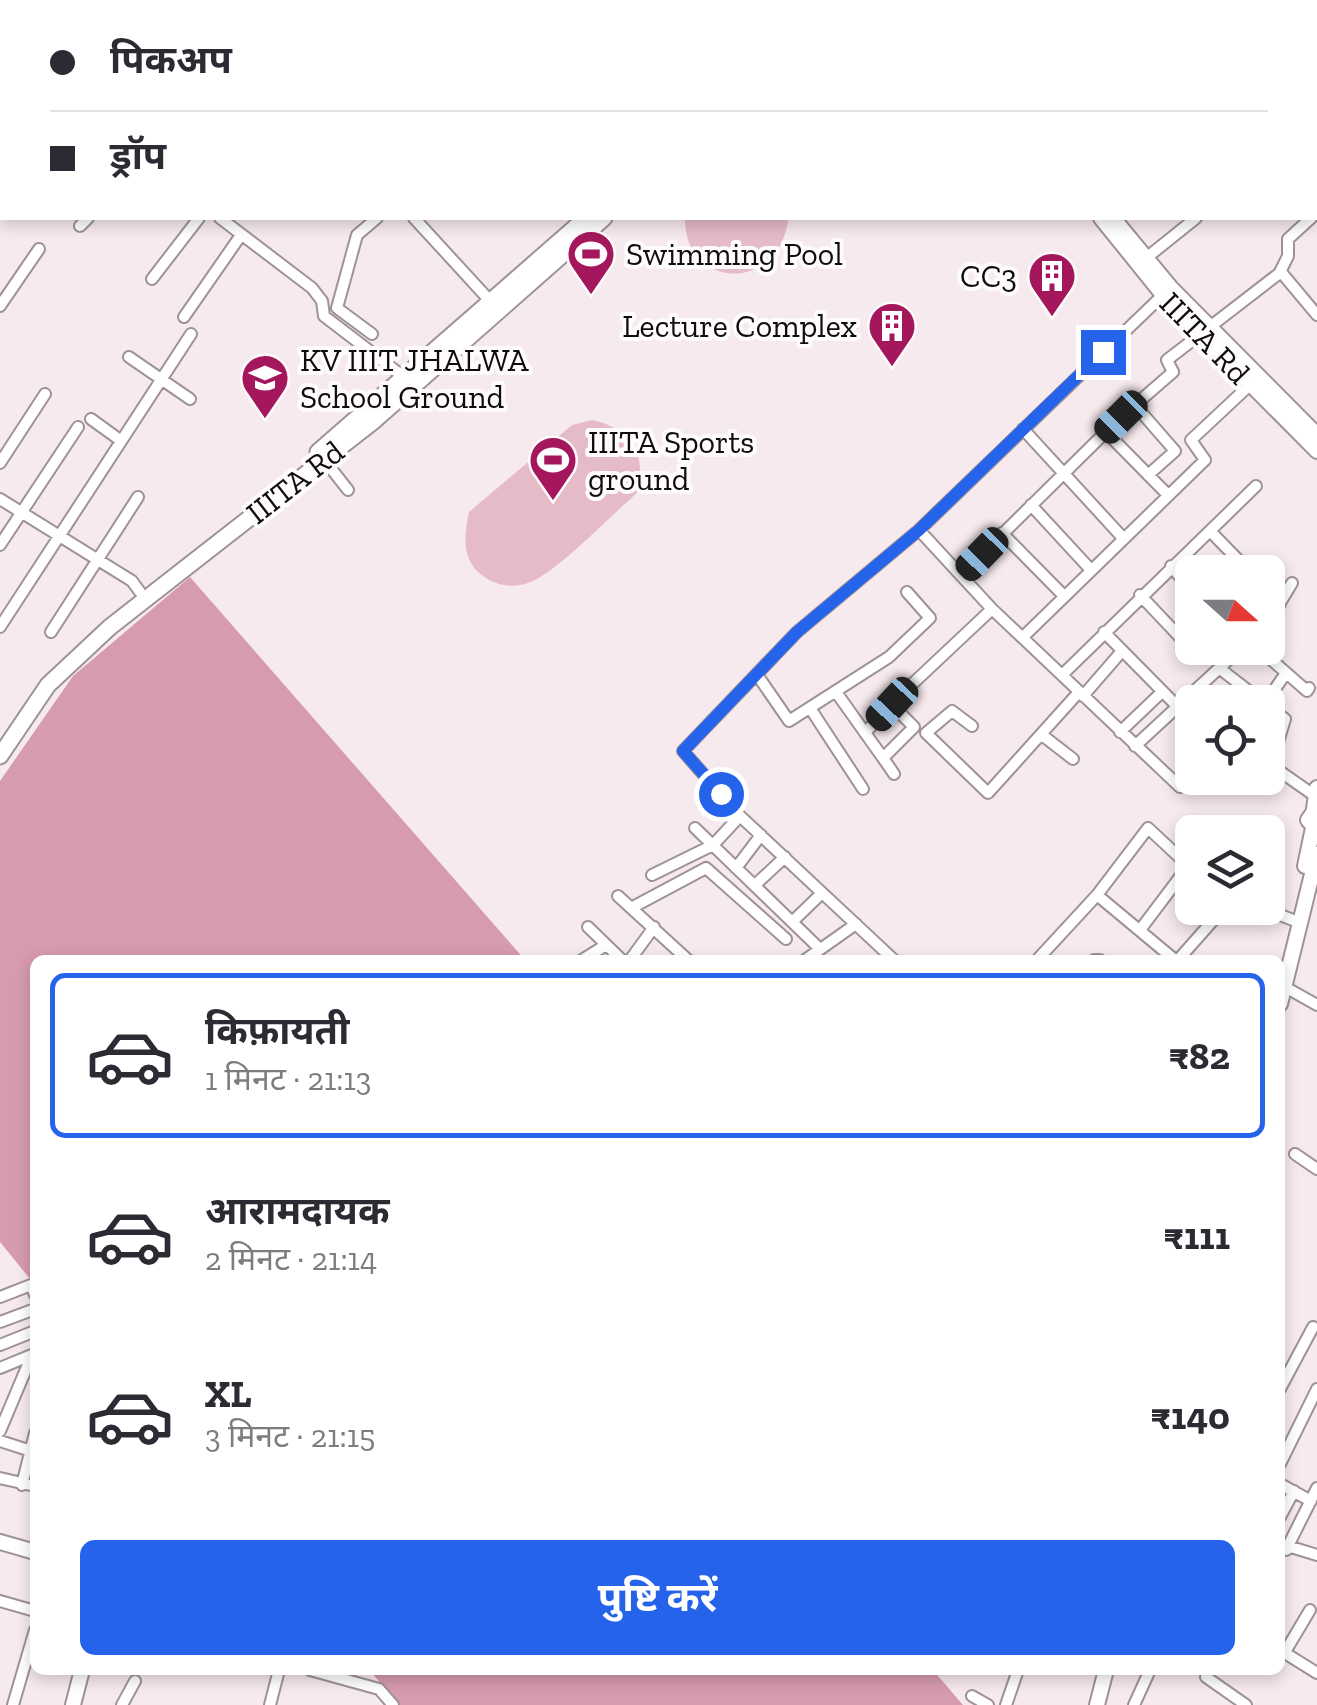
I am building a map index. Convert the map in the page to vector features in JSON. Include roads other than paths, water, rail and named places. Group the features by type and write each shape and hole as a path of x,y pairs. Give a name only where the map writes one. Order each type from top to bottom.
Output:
{"main road":[{"name":"IIITA Rd","path":"0,736 43,677 321,456 593,220"},
{"name":"IIITA Rd","path":"1103,220 1317,451"},
{"name":"IIITA Rd","path":"1116,220 1167,291"},
{"name":"IIITA Rd","path":"1254,382 1317,435"},
{"name":"IIITA Rd","path":"0,756 48,685 140,592 321,456"},
{"path":"1285,964 1315,829 1308,816 1316,800"},
{"path":"1285,972 1312,893 1317,854"},
{"path":"0,1542 30,1551"},
{"path":"72,1705 81,1675"},
{"path":"1089,1705 1097,1675"},
{"path":"1097,1705 1105,1675"}],"street":[{"path":"152,279 198,220"},
{"path":"222,220 312,288 322,301 324,316 409,382"},
{"path":"372,334 337,308 358,235 375,220"},
{"path":"416,220 495,307"},
{"path":"1145,259 1194,220"},
{"path":"1148,475 1175,451 1135,405 1173,372 1167,360 1280,272 1288,256 1288,239 1309,220"},
{"path":"184,317 241,235"},
{"path":"0,306 38,249"},
{"path":"1280,272 1317,315"},
{"path":"889,955 740,816 683,751 797,632 919,530 1167,291"},
{"path":"0,627 191,334"},
{"path":"128,357 190,399"},
{"path":"1023,637 1205,460 1191,440 1254,382"},
{"path":"0,464 45,394"},
{"path":"962,574 1121,417"},
{"path":"91,418 120,440"},
{"path":"0,545 78,427"},
{"path":"1023,429 1124,538"},
{"path":"1106,432 1168,495"},
{"path":"321,456 348,490"},
{"path":"1062,675 1256,486"},
{"path":"51,632 138,497"},
{"path":"0,499 132,581 140,592"},
{"path":"1031,505 1091,570"},
{"path":"919,530 992,608 1175,783"},
{"path":"1210,531 1233,555"},
{"path":"1002,533 1064,596"},
{"path":"1171,566 1175,571"},
{"path":"1285,595 1292,583"},
{"path":"758,676 789,721 889,656 930,618 907,592"},
{"path":"1140,596 1175,632"},
{"path":"865,732 992,608"},
{"path":"1104,632 1175,705"},
{"path":"972,726 952,710 926,733 988,792 1122,651"},
{"path":"1200,685 1222,665"},
{"path":"1277,665 1307,691 1309,688"},
{"path":"1219,668 1241,685"},
{"path":"1278,685 1286,673"},
{"path":"836,692 894,774"},
{"path":"1120,732 1162,692"},
{"path":"883,758 914,728 892,704"},
{"path":"1135,746 1175,707"},
{"path":"810,708 863,789"},
{"path":"1042,735 1073,760"},
{"path":"1285,776 1316,800"},
{"path":"633,907 706,868 740,816"},
{"path":"694,828 820,950"},
{"path":"1042,955 1097,895 1148,828 1175,853"},
{"path":"736,868 761,834"},
{"path":"652,876 716,849"},
{"path":"755,885 785,857"},
{"path":"706,868 786,939"},
{"path":"1140,930 1175,886"},
{"path":"792,922 822,892"},
{"path":"1097,895 1171,955"},
{"path":"618,896 683,955"},
{"path":"1285,917 1293,920"},
{"path":"812,955 856,924"},
{"path":"1182,955 1209,925"},
{"path":"588,927 616,955"},
{"path":"634,955 654,928"},
{"path":"591,955 606,946"},
{"path":"1285,983 1317,1004"},
{"path":"1295,1154 1317,1169"},
{"path":"0,1297 30,1285"},
{"path":"0,1322 30,1310"},
{"path":"1285,1380 1313,1327"},
{"path":"0,1346 30,1333"},
{"path":"0,1368 30,1355"},
{"path":"0,1430 30,1361"},
{"path":"1285,1443 1317,1388"},
{"path":"0,1441 28,1450"},
{"path":"22,1485 30,1445"},
{"path":"0,1478 30,1486"},
{"path":"1285,1486 1311,1501"},
{"path":"1317,1488 1286,1550 1291,1547 1317,1556"},
{"path":"1285,1508 1294,1491"},
{"path":"0,1601 30,1610"},
{"path":"1285,1647 1310,1610"},
{"path":"13,1705 30,1647"},
{"path":"1285,1653 1317,1673"},
{"path":"270,1705 278,1675"},
{"path":"328,1675 379,1689 393,1705"},
{"path":"1006,1705 1016,1675"},
{"path":"1134,1705 1148,1675"},
{"path":"1208,1675 1244,1705"},
{"path":"122,1705 135,1681"},
{"path":"373,1705 379,1689"},
{"path":"972,1696 988,1705"}],"place":[{"name":"Swimming Pool","path":"591,296"},
{"name":"CC3","path":"1052,318"},
{"name":"Lecture Complex","path":"892,368"},
{"name":"KV IIIT JHALWA School Ground","path":"265,420"},
{"name":"IIITA Sports ground","path":"553,502"}]}
